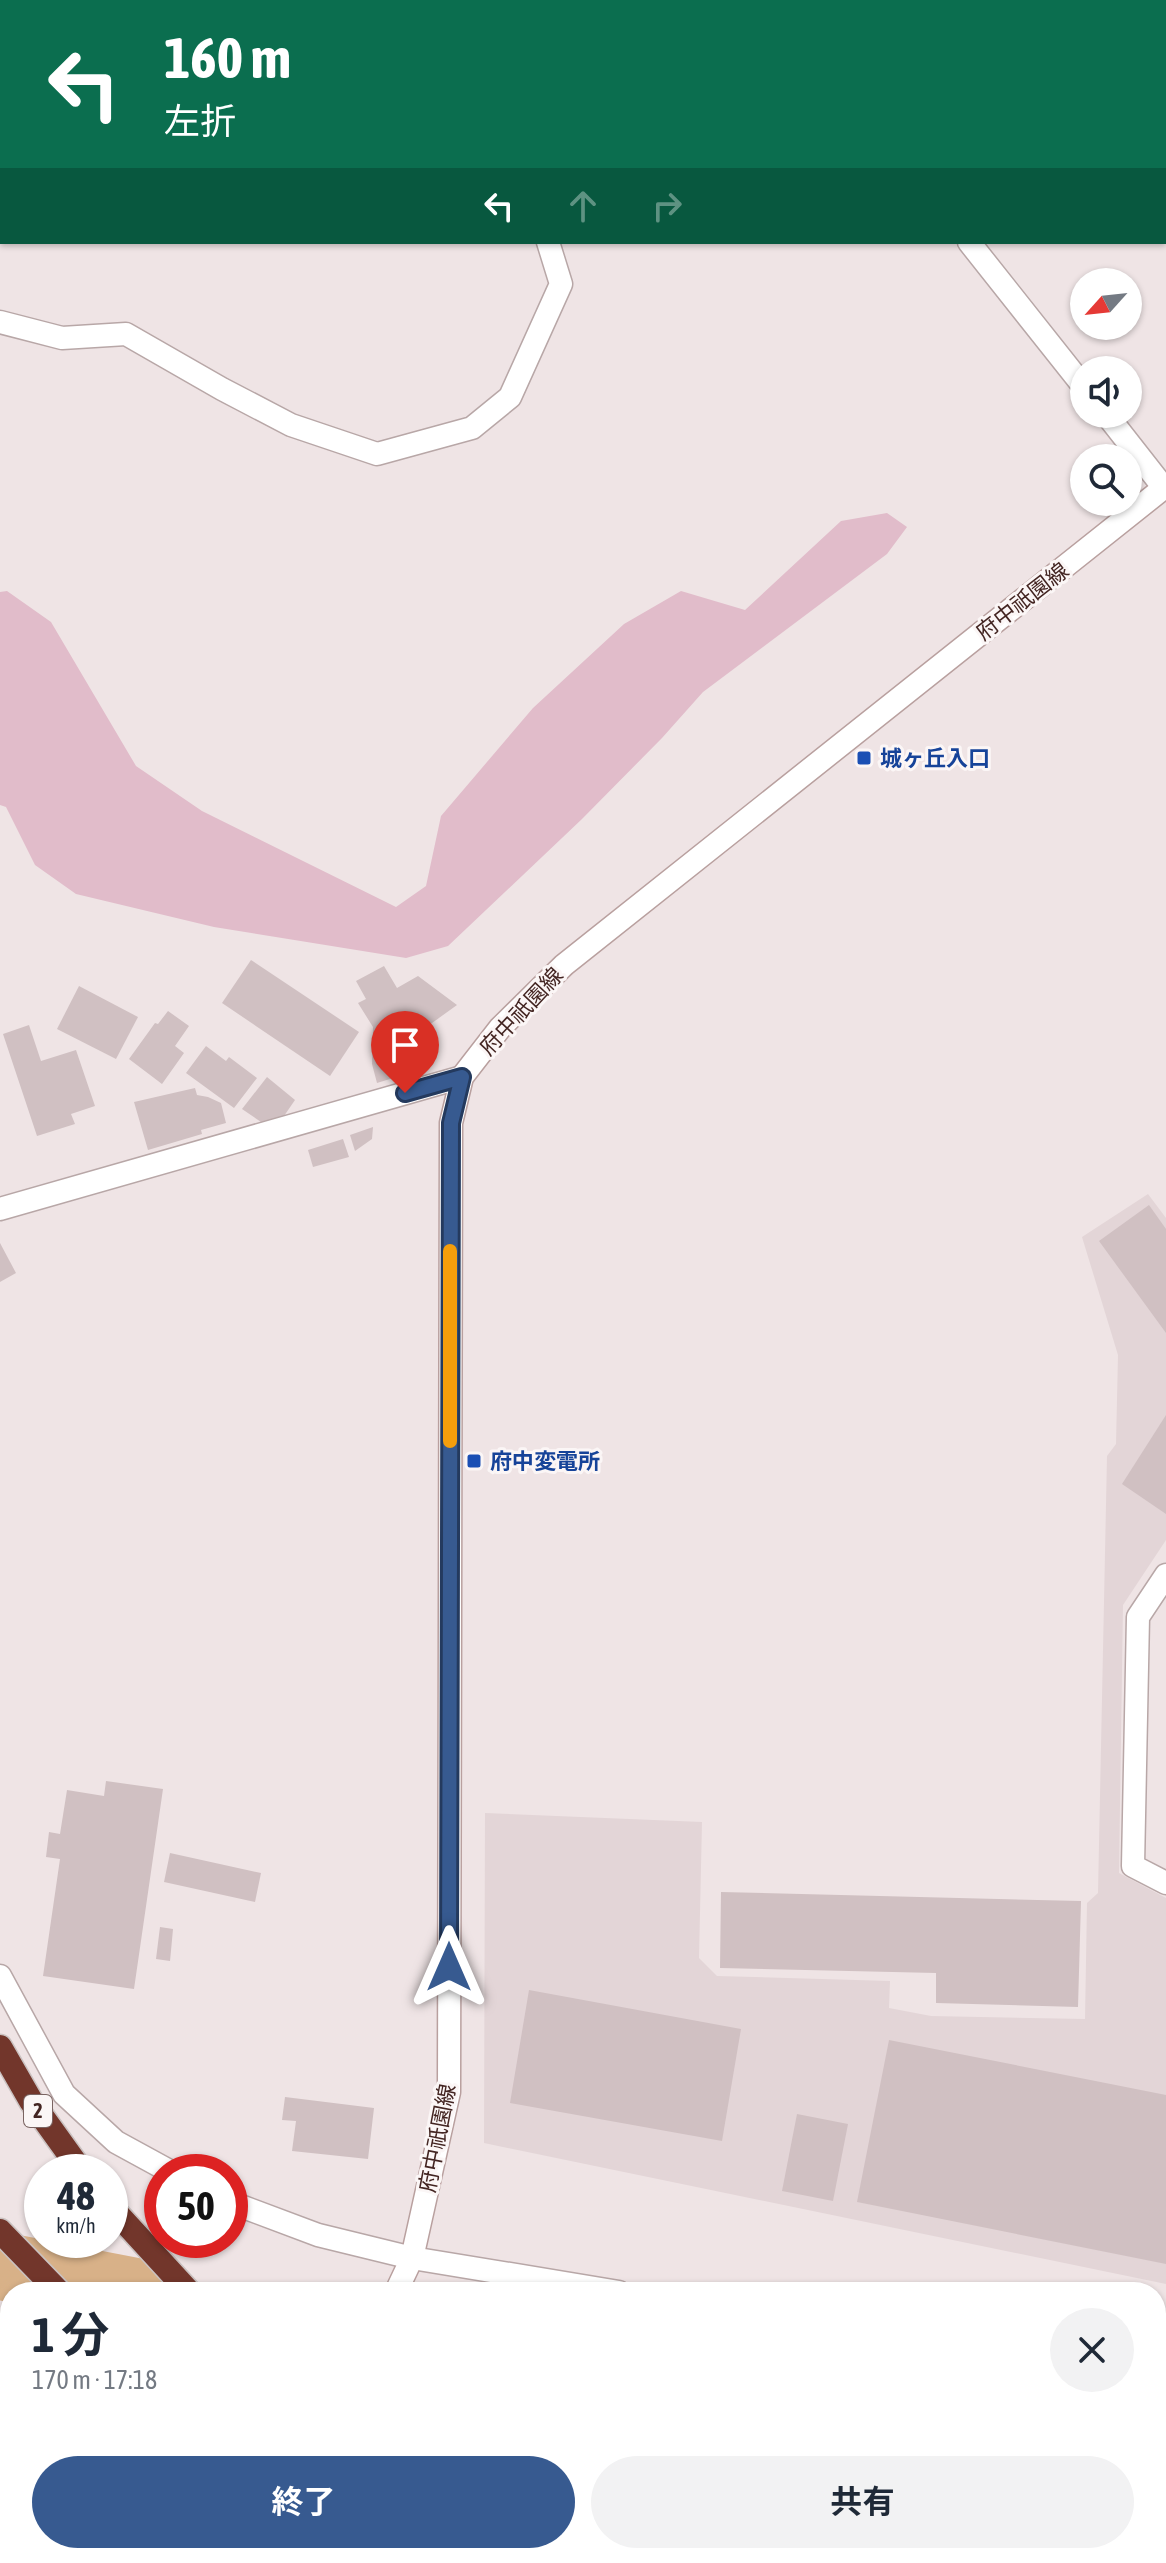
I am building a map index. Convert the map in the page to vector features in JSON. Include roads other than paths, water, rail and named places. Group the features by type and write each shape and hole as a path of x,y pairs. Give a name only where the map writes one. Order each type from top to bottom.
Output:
{"highway":[{"name":"2","path":"0,2047 31,2101 69,2154"},
{"path":"128,2226 180,2282"},
{"path":"0,2231 49,2282"}],"street":[{"path":"0,322 62,338 126,334 291,425 377,454 472,428 510,397 561,284 549,244"},
{"path":"971,244 1070,369"},
{"path":"1117,428 1165,487"},
{"name":"府中祇園線","path":"401,2282 409,2264 449,2092 451,1123 462,1077 500,1028 564,965 1165,487"},
{"path":"0,1209 462,1077"},
{"path":"1166,1575 1138,1617 1133,1866 1166,1883"},
{"path":"0,1976 64,2094 116,2142 144,2157"},
{"path":"248,2209 409,2264 544,2282"}],"waterway":[{"path":"0,2266 83,2282"}],"place":[{"name":"城ヶ丘入口","path":"864,758"},
{"name":"府中変電所","path":"474,1461"}]}
